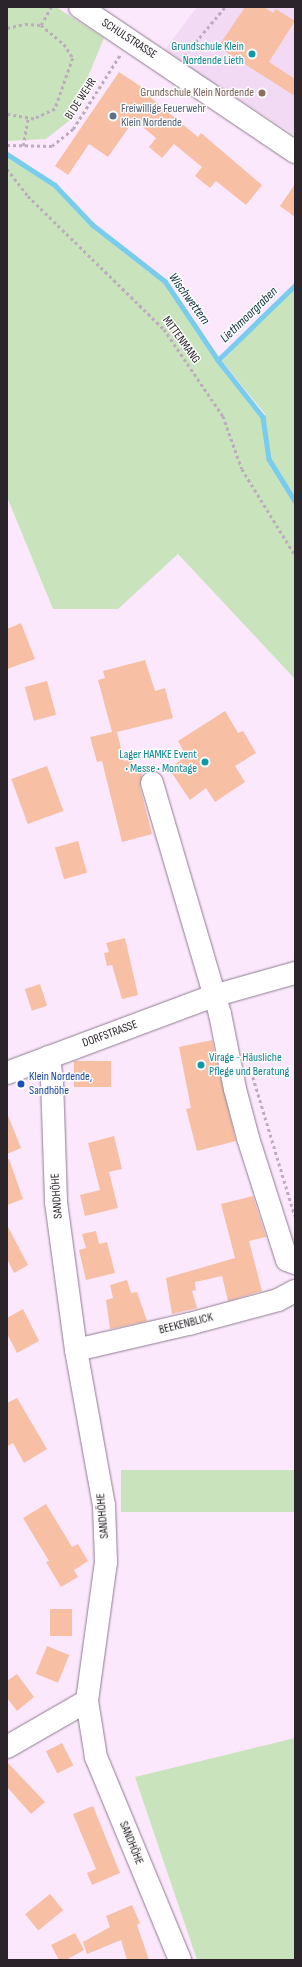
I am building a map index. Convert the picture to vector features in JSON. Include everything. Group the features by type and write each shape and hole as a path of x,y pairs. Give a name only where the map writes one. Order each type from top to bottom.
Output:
{"street":[{"name":"SCHULSTRASSE","path":"80,7 295,152"},
{"path":"152,783 213,996 248,1138 287,1260 295,1263"},
{"name":"DORFSTRASSE","path":"7,1073 213,996 295,973"},
{"name":"SANDHÖHE","path":"49,1057 52,1080 56,1202 76,1350 104,1505 106,1562 87,1701 96,1757 180,1960"},
{"name":"BEEKENBLICK","path":"76,1350 189,1324 278,1300 295,1291"},
{"path":"7,1747 87,1701"}],"path":[{"path":"41,25 51,7"},
{"path":"174,69 225,7"},
{"path":"7,28 25,24 41,25 64,44 73,58 55,109 34,119 7,114"},
{"name":"BI DE WEHR","path":"7,145 52,146 72,129 130,40"},
{"path":"23,146 28,118"},
{"name":"MITTENMANG","path":"7,169 28,196 164,329 223,416 242,469 295,555"},
{"path":"252,1072 295,1216"}],"shaded area":[{"name":"Grundschule Klein Nordende","path":"197,7 295,7 295,135 163,52"}],"green space":[{"path":"7,7 56,7 104,38 70,120 46,139 7,141"},
{"path":"7,157 53,187 91,226 165,284 217,361 261,417 267,458 295,504 295,679 178,554 118,609 53,609 7,497"},
{"path":"295,287 295,498 270,458 265,414 222,361"},
{"path":"121,1470 295,1470 295,1512 121,1512"},
{"path":"295,1738 295,1960 197,1960 135,1777"}],"building":[{"name":"Grundschule Klein Nordende Lieth","path":"245,7 264,7 273,13 276,9 295,21 269,62 295,79 295,96 218,47"},
{"path":"119,72 152,94 150,97 198,137 201,133 262,185 246,205 216,181 210,188 195,176 202,167 174,144 162,158 149,147 156,138 134,120 108,157 89,144 68,175 55,166"},
{"path":"295,184 295,217 280,206"},
{"path":"21,623 35,659 7,669 7,629"},
{"path":"145,660 155,691 165,688 173,718 117,732 124,761 132,759 134,768 140,767 142,776 140,787 152,834 122,842 102,761 97,762 90,737 112,732 98,680 105,678 103,671"},
{"path":"47,681 56,715 34,721 25,687"},
{"name":"Lager HAMKE Event • Messe • Montage","path":"225,711 238,733 243,731 256,753 235,766 245,782 215,802 206,788 190,800 169,769 186,756 178,741"},
{"path":"47,766 63,811 28,824 11,779"},
{"path":"78,841 87,873 64,879 55,848"},
{"path":"125,938 138,995 122,999 112,965 107,966 104,953 109,952 106,943"},
{"path":"40,984 47,1006 32,1011 25,989"},
{"path":"212,1040 236,1141 197,1151 186,1109 191,1108 179,1047"},
{"path":"74,1061 111,1061 111,1087 74,1087"},
{"path":"7,1113 21,1148 7,1154"},
{"path":"114,1136 122,1169 109,1172 118,1208 85,1216 80,1195 100,1190 88,1143"},
{"path":"7,1159 9,1159 23,1199 7,1205"},
{"path":"253,1196 266,1237 249,1241 262,1291 228,1301 222,1276 195,1282 196,1290 192,1291 197,1308 172,1314 166,1278 235,1258 221,1204"},
{"path":"7,1225 28,1265 14,1273 7,1259"},
{"path":"96,1231 99,1244 107,1242 115,1273 86,1280 79,1250 86,1248 82,1234"},
{"path":"127,1280 131,1293 137,1292 147,1321 110,1329 106,1300 113,1298 110,1285"},
{"path":"23,1309 39,1341 17,1353 7,1334 7,1318"},
{"path":"17,1398 47,1449 24,1463 13,1443 7,1446 7,1403"},
{"path":"46,1504 72,1547 78,1544 88,1561 74,1570 78,1577 61,1587 46,1562 49,1561 23,1518"},
{"path":"50,1609 72,1609 72,1636 50,1636"},
{"path":"47,1646 69,1655 58,1683 36,1674"},
{"path":"17,1674 34,1697 17,1711 7,1698 7,1681"},
{"path":"62,1743 73,1765 57,1773 46,1751"},
{"path":"7,1762 45,1802 31,1814 7,1787"},
{"path":"93,1806 120,1873 92,1885 87,1873 96,1869 73,1814"},
{"path":"50,1894 63,1910 38,1930 25,1914"},
{"path":"132,1905 140,1923 137,1925 149,1960 127,1960 121,1940 87,1954 83,1942 110,1927 106,1916"},
{"path":"75,1933 84,1950 66,1960 59,1960 51,1945"}],"waterway":[{"name":"Wischwettern","path":"7,154 55,185 93,225 165,281 218,360 263,417 269,459 295,501"},
{"name":"Liethmoorgraben","path":"218,360 295,285"}],"place":[{"name":"Grundschule Klein Nordende Lieth","path":"252,54"},
{"name":"Grundschule Klein Nordende","path":"262,93"},
{"name":"Freiwillige Feuerwehr Klein Nordende","path":"113,116"},
{"name":"Lager HAMKE Event • Messe • Montage","path":"205,762"},
{"name":"Virage - Häusliche Pflege und Beratung","path":"201,1065"},
{"name":"Klein Nordende, Sandhöhe","path":"21,1084"}]}
